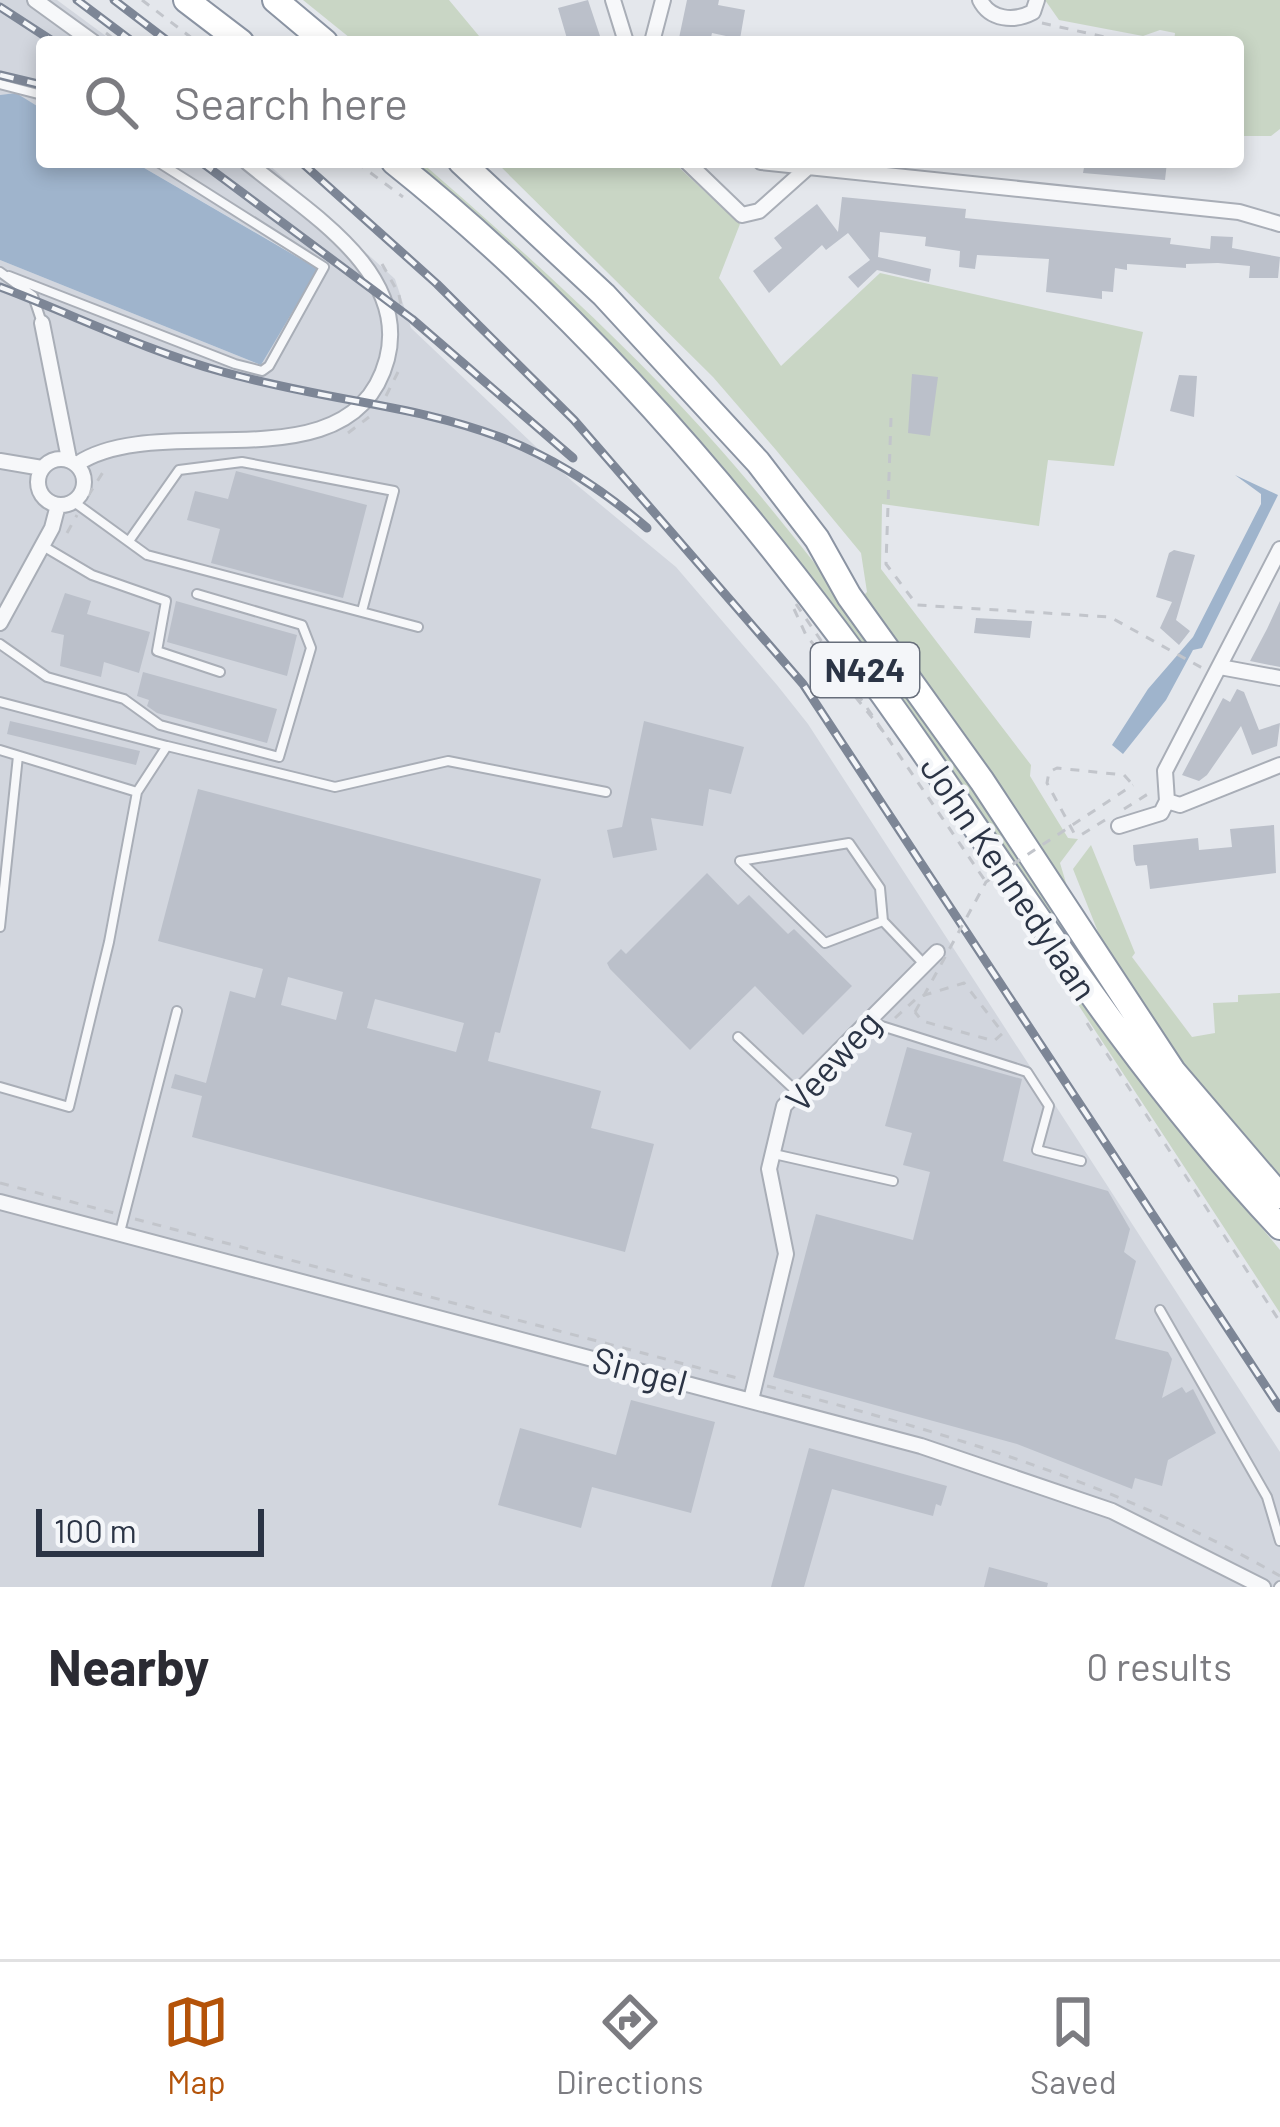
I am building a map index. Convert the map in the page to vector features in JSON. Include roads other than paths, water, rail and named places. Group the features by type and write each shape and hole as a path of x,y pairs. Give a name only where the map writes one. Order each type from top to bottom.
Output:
{"highway":[{"path":"186,0 233,36"},
{"path":"275,0 318,36"},
{"name":"John Kennedylaan","path":"401,168 534,289 727,495 855,657 1099,1010 1200,1139 1280,1227"},
{"name":"John Kennedylaan","path":"467,168 604,295 758,462 817,539 849,596 982,781 1173,1071 1280,1196"}],"street":[{"path":"35,0 85,36"},
{"path":"614,0 624,36"},
{"path":"654,36 663,0"},
{"path":"980,0 997,16 1018,20 1035,6"},
{"path":"77,499 40,491 42,469 54,460 73,462 123,448 315,430 356,409 380,377 390,326 370,272 254,168"},
{"path":"693,168 742,215 759,211 806,169"},
{"path":"799,168 1239,212 1280,224"},
{"path":"0,623 77,499 42,323"},
{"path":"0,460 42,469"},
{"path":"1119,826 1161,813 1167,801 1165,771 1280,549"},
{"path":"1220,667 1280,678"},
{"path":"1167,801 1180,805 1280,765"},
{"name":"Veeweg","path":"751,1400 786,1254 769,1169 784,1106 937,952"},
{"name":"Singel","path":"0,1202 751,1400 1026,1478 1112,1511 1263,1587"}],"lane":[{"path":"0,84 36,93"},
{"path":"4,274 262,371 324,267 167,168"},
{"path":"4,274 33,296 42,323"},
{"path":"129,541 179,470 242,462 394,491 362,611"},
{"path":"77,499 147,556 418,627"},
{"path":"49,550 92,575 166,601 157,651 220,672"},
{"path":"0,644 47,676 124,699 160,725 279,757 311,648 302,625 197,594"},
{"path":"0,701 335,787 448,761 606,792"},
{"path":"0,1087 68,1107 109,942 137,792 167,746"},
{"path":"0,750 137,792"},
{"path":"0,927 18,756"},
{"path":"883,921 825,943 740,861 849,842 880,888 883,921 924,964"},
{"path":"120,1234 177,1011"},
{"path":"868,1021 1027,1072 1049,1106 1037,1150 1081,1161"},
{"path":"738,1037 797,1092"},
{"path":"773,1154 893,1181"},
{"path":"1160,1310 1267,1497 1280,1541"}],"water":[{"path":"16,93 36,105 36,168 144,168 318,269 261,365 0,260 0,95"},
{"path":"1235,475 1278,495 1202,648 1193,650 1166,700 1123,754 1112,745 1148,689 1193,637 1261,504 1261,494"}],"railway":[{"path":"77,0 125,36"},
{"path":"114,0 161,36"},
{"path":"0,7 45,36"},
{"path":"0,75 36,84"},
{"path":"209,168 412,319 573,458"},
{"path":"308,168 437,284 574,420 803,684 1280,1408"},
{"path":"0,287 223,372 394,408 494,435 594,486 647,528"}]}
